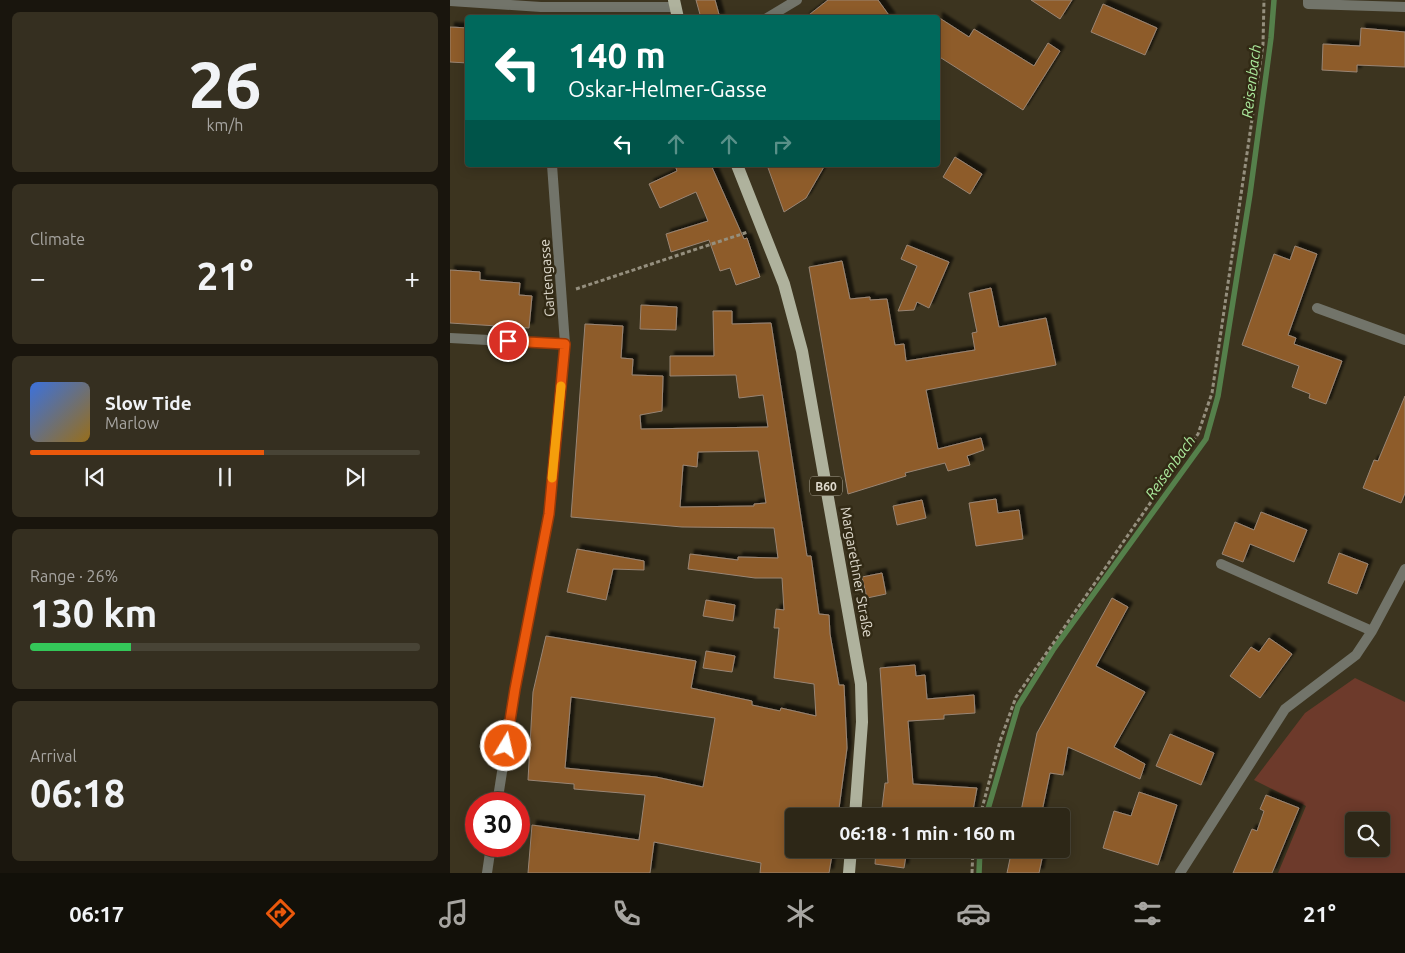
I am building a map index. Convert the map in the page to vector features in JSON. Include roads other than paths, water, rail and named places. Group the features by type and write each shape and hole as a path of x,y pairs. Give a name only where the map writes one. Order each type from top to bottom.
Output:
{"main road":[{"name":"Margarethner Straße","path":"739,167 784,284 802,351 861,684 862,722 856,808"},
{"path":"849,873 851,858"}],"street":[{"path":"772,15 797,0"},
{"path":"1308,0 1308,4 1405,7"},
{"path":"450,1 542,12 675,8"},
{"name":"Gartengasse","path":"499,792 515,689 549,514 565,344 552,167"},
{"path":"1317,308 1405,340"},
{"path":"450,338 565,344"},
{"path":"1221,564 1372,631"},
{"path":"1180,873 1285,709 1356,655 1404,576"},
{"path":"487,873 489,857"}],"waterway":[{"name":"Reisenbach","path":"988,808 1018,706 1053,650 1206,439 1218,396 1250,194 1271,38 1274,0"},
{"name":"Reisenbach","path":"979,873 980,858"}]}
